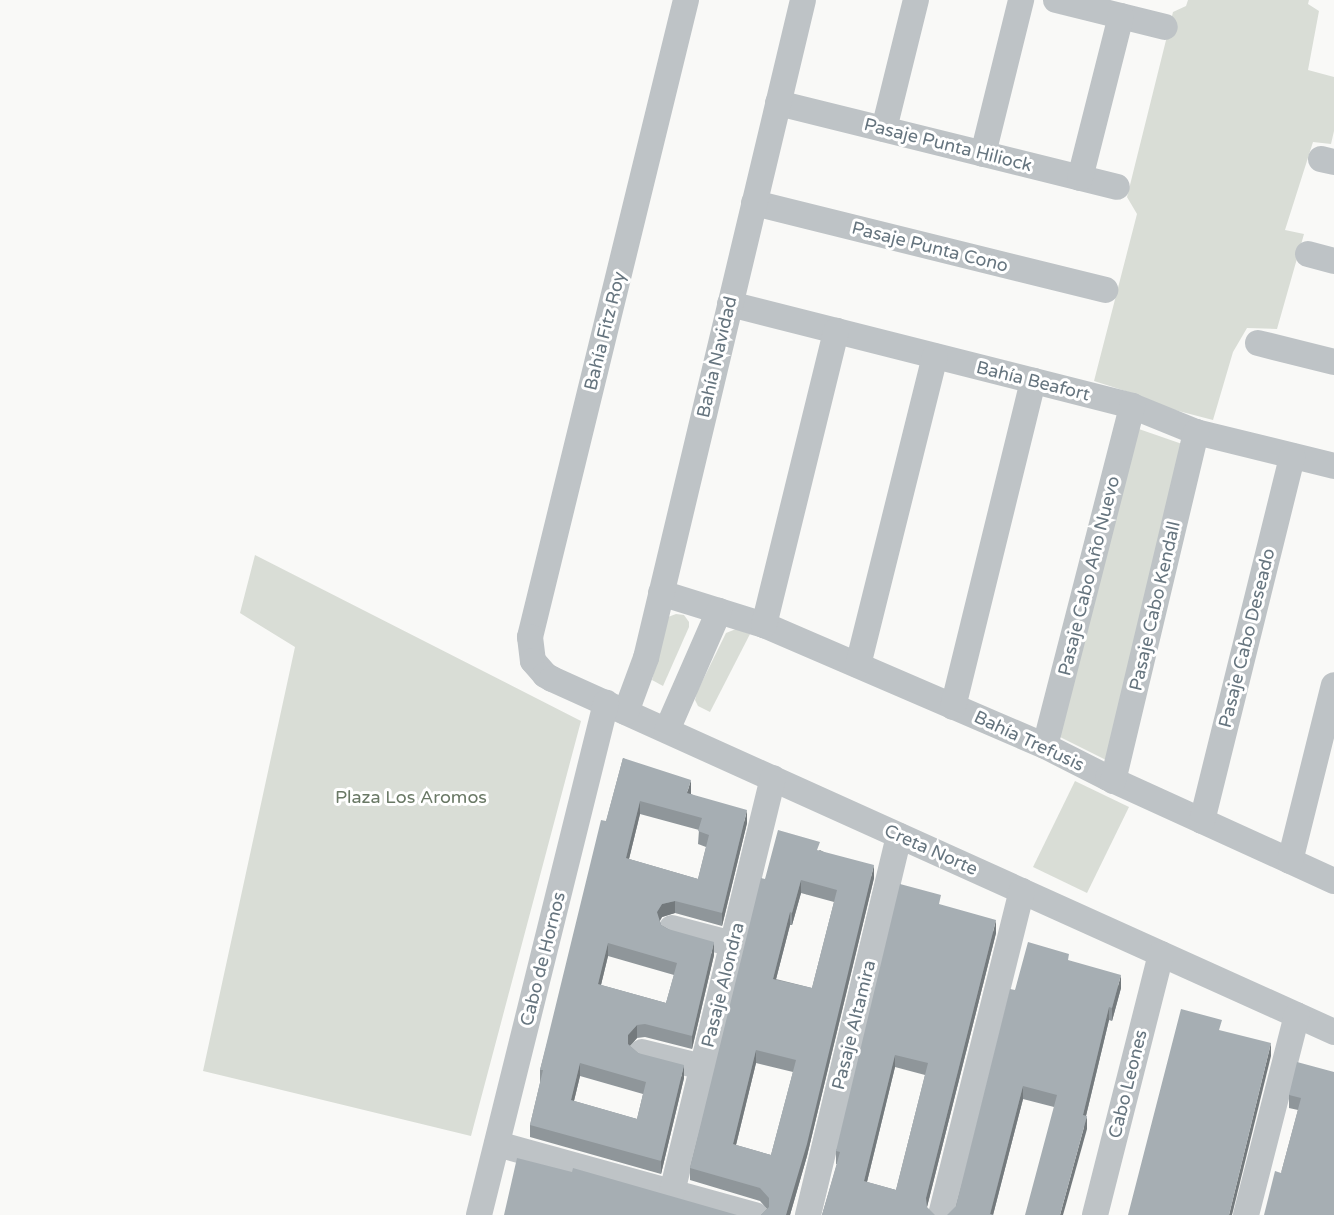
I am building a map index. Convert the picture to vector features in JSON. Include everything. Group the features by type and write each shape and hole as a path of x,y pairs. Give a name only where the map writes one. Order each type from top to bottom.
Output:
{"street":[{"name":"Bahía Fitz Roy","path":"533,661 530,637 686,0"},
{"name":"Bahía Navidad","path":"616,707 644,665 803,0"},
{"path":"884,129 916,0"},
{"path":"983,154 1021,0"},
{"path":"1056,0 1165,27"},
{"path":"1080,178 1121,16"},
{"name":"Pasaje Punta Hiliock","path":"778,103 1117,187"},
{"name":"Pasaje Punta Cono","path":"754,203 1105,290"},
{"path":"1308,254 1334,261"},
{"name":"Bahía Beafort","path":"730,304 1132,406 1196,432 1334,466"},
{"path":"764,625 836,331"},
{"path":"1258,343 1334,362"},
{"path":"858,665 935,356"},
{"path":"953,707 1033,381"},
{"name":"Pasaje Cabo Año Nuevo","path":"1045,746 1132,406"},
{"name":"Pasaje Cabo Kendall","path":"1113,781 1196,432"},
{"name":"Pasaje Cabo Deseado","path":"1202,821 1292,456"},
{"name":"Bahía Trefusis","path":"661,593 764,625 858,665 1045,746 1113,781 1334,881"},
{"path":"667,730 719,610"},
{"name":"Creta Norte","path":"533,661 544,675 1334,1032"},
{"path":"1290,861 1334,685"},
{"name":"Cabo de Hornos","path":"479,1215 616,707"},
{"name":"Pasaje Alondra","path":"672,1192 773,778"},
{"name":"Pasaje Altamira","path":"808,1215 899,836"},
{"path":"941,1215 1022,891"},
{"path":"672,928 733,944"},
{"name":"Cabo Leones","path":"1095,1215 1161,954"},
{"path":"1246,1215 1297,1015"},
{"path":"642,1052 703,1067"},
{"path":"497,1144 755,1215"}],"green space":[{"path":"1188,0 1309,0 1308,4 1319,11 1308,70 1334,77 1334,131 1331,144 1313,142 1285,230 1304,234 1277,329 1247,328 1233,352 1213,420 1163,407 1138,395 1094,381 1137,214 1127,197 1173,12 1186,6"},
{"path":"1136,428 1185,445 1108,761 1056,735"},
{"name":"Plaza Los Aromos","path":"255,555 581,721 471,1136 203,1071 295,647 240,613"},
{"path":"676,614 684,615 689,622 689,627 663,686 652,680 668,617"},
{"path":"736,629 750,634 710,712 698,706 695,700 697,692 726,633"},
{"path":"1075,781 1129,807 1087,893 1033,867"}],"building":[{"path":"623,758 691,780 687,793 747,810 722,913 675,901 662,904 657,912 661,925 668,929 714,942 692,1036 645,1024 637,1025 628,1035 628,1044 638,1053 684,1065 661,1161 530,1125 543,1070 540,1070 601,820 606,821","holes":["640,801 702,818 698,831 709,835 698,879 626,858","608,943 677,963 666,1003 598,984","580,1063 646,1082 637,1119 571,1100"]},
{"path":"778,830 820,842 817,850 874,865 807,1144 786,1215 761,1215 769,1207 769,1198 760,1188 690,1168 761,878 765,879","holes":["801,880 837,890 812,988 773,979 790,912 792,913","756,1050 796,1060 771,1155 733,1144"]},
{"path":"900,884 941,895 939,904 996,920 926,1198 927,1207 935,1215 822,1215 840,1152 836,1151","holes":["895,1055 928,1063 896,1190 864,1181"]},
{"path":"1028,942 1069,954 1068,960 1121,975 1112,1008 1109,1007 1083,1115 1087,1116 1060,1215 1025,1215 1057,1095 1023,1086 990,1214 994,1215 947,1215 956,1206 1010,989 1015,990"},
{"path":"1181,1009 1222,1020 1219,1030 1271,1043 1229,1215 1128,1215"},
{"path":"1297,1062 1334,1072 1334,1215 1264,1215 1275,1171 1281,1173 1301,1098 1289,1095"},
{"path":"517,1158 572,1172 573,1168 737,1215 504,1215"}]}
